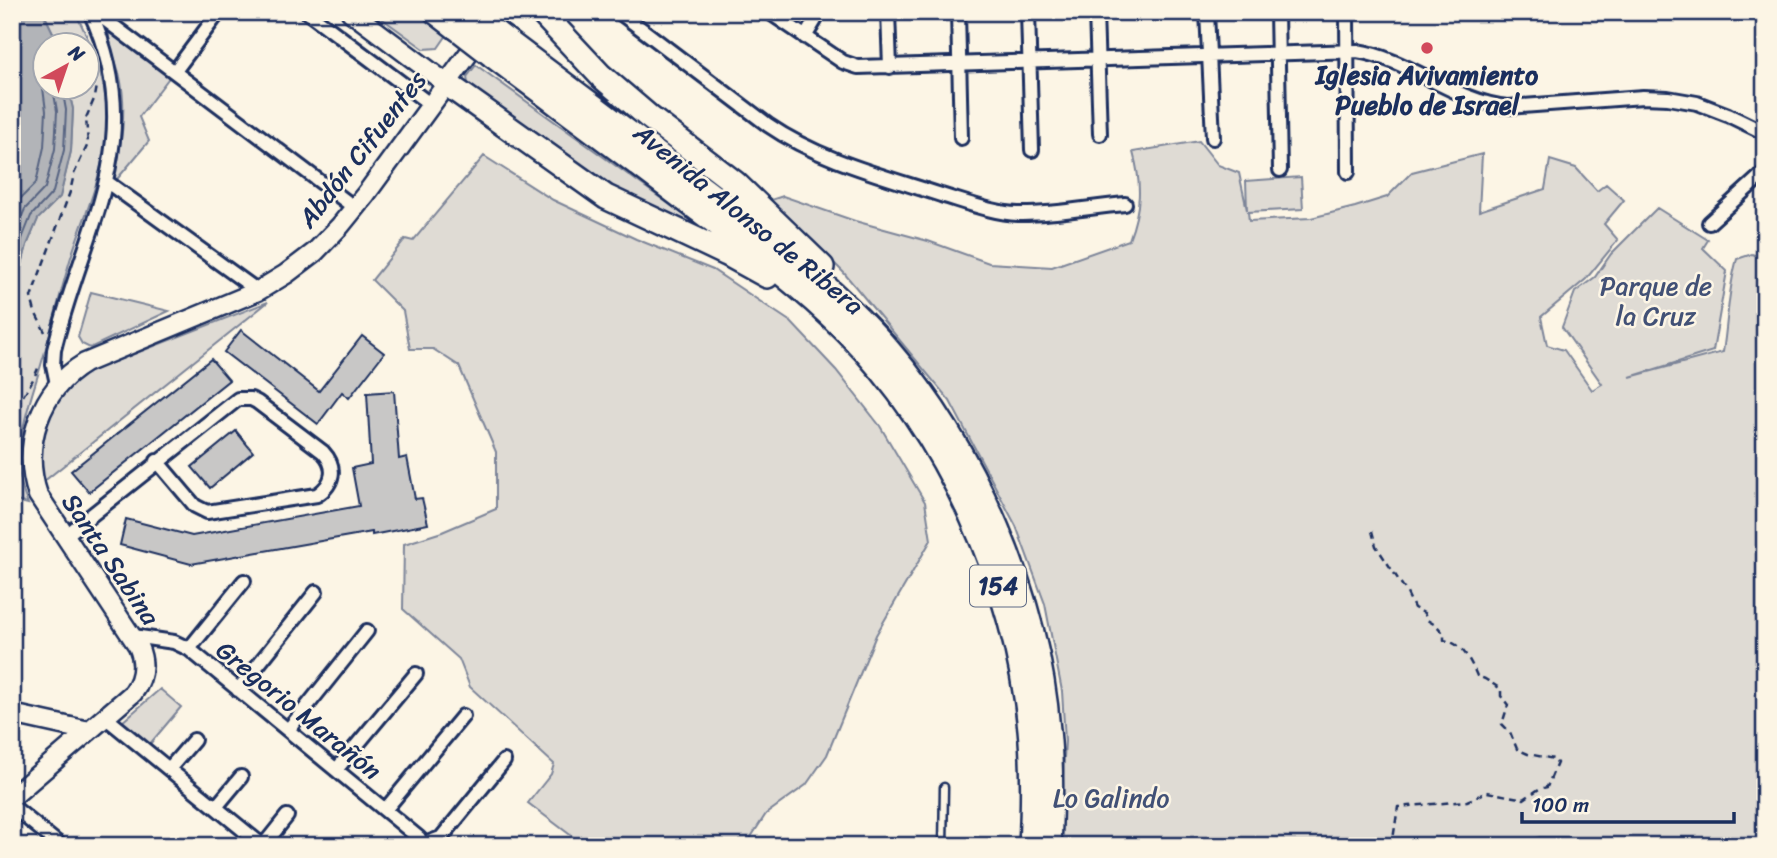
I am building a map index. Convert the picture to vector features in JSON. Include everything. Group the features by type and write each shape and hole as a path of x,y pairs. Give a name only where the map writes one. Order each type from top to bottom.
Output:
{"highway":[{"name":"Avenida Alonso de Ribera","path":"436,12 463,20 826,311 871,358 918,421 950,475 983,545 1005,605 1026,696 1032,757 1031,846"},
{"path":"541,12 579,54 625,97 716,167 774,219 837,281 889,351"},
{"name":"Avenida Alonso de Ribera","path":"498,47 764,235 824,286 889,351 934,411 966,463 995,525 1016,580 1036,655 1048,728 1051,778 1049,846"},
{"path":"447,84 606,197 727,254 826,311"}],"street":[{"path":"92,12 175,71 355,208"},
{"path":"57,384 53,365 58,331 107,182 113,132 112,85 108,58 92,12"},
{"path":"175,71 219,12"},
{"path":"307,12 431,106"},
{"path":"351,12 447,84"},
{"name":"Abdón Cifuentes","path":"57,384 85,363 257,291 286,274 315,251 355,208 499,12"},
{"path":"619,12 768,125 794,141 820,152 916,187 1005,213 1026,214 1125,204"},
{"path":"769,12 850,65 1030,62 1347,50 1366,52 1388,59 1476,100 1496,106 1643,97 1668,98 1697,103 1765,133"},
{"path":"805,37 820,12"},
{"path":"888,12 890,66"},
{"path":"958,12 961,138"},
{"path":"1028,12 1032,150"},
{"path":"1096,12 1100,134"},
{"path":"1207,12 1213,138"},
{"path":"1277,12 1280,170"},
{"path":"1347,12 1348,172"},
{"path":"1709,223 1765,172"},
{"path":"107,182 257,291"},
{"name":"Santa Sabina","path":"12,797 133,693 140,682 142,658 133,636 41,503 31,470 36,429 45,404 57,384"},
{"path":"64,537 157,461 232,402 244,398 257,402 323,452 333,471 326,488 317,495 207,512 195,506 157,461"},
{"path":"189,649 244,581"},
{"path":"238,690 316,592"},
{"path":"288,730 367,631"},
{"name":"Gregorio Marañón","path":"133,636 174,642 189,649 419,838 422,845"},
{"path":"336,770 416,674"},
{"path":"12,714 89,731"},
{"path":"385,810 463,716"},
{"path":"105,717 263,846 287,816"},
{"path":"169,769 194,740"},
{"path":"422,845 441,838 504,761"},
{"path":"216,807 241,777"},
{"path":"12,806 61,846"}],"lane":[{"path":"943,846 944,787"}],"path":[{"path":"47,337 31,297 70,192 74,174 89,144 86,118 93,102"},
{"path":"12,417 34,380 41,359"},
{"path":"1372,531 1376,547 1406,591 1414,608 1437,625 1444,634 1444,640 1454,642 1471,660 1477,676 1501,689 1501,696 1508,705 1502,724 1510,732 1517,749 1554,759 1557,763 1548,787 1539,789 1524,799 1488,792 1467,801 1398,807 1392,846"}],"green space":[{"path":"43,12 75,12 84,32 53,32"},
{"path":"373,12 417,12 447,35 438,48 424,49"},
{"path":"110,31 171,75 139,117 149,141 113,184 122,131 123,104 120,77 109,40"},
{"path":"476,65 716,238 629,203 469,90 467,77"},
{"path":"102,82 106,99 107,131 100,168 71,257 22,434 19,470 28,504 12,500 12,303 27,245 38,218 60,196 71,151 71,102 102,102"},
{"path":"1199,141 1218,165 1239,173 1247,210 1246,181 1301,177 1303,209 1248,212 1249,221 1311,218 1355,207 1387,197 1412,172 1482,154 1479,211 1545,189 1550,160 1576,168 1597,191 1606,184 1624,200 1604,224 1618,240 1586,279 1541,317 1547,345 1564,350 1592,390 1602,384 1562,327 1575,292 1595,277 1611,254 1657,208 1708,240 1703,248 1727,271 1713,351 1630,377 1723,352 1737,259 1752,254 1765,258 1765,846 1603,846 1565,837 1540,837 1514,846 1059,846 1065,741 1062,691 1045,604 1016,526 950,401 844,273 771,200 783,196 989,263 1052,267 1129,240 1139,196 1133,152"},
{"path":"484,156 553,200 636,239 713,270 791,322 836,370 880,426 925,502 931,540 876,635 827,755 806,785 766,814 751,837 750,846 585,846 528,803 551,774 554,764 470,687 459,659 403,609 404,544 442,532 496,509 496,452 459,366 433,349 410,349 403,311 372,280 405,239 413,241"},
{"path":"91,292 169,311 90,348 82,344 78,337"},
{"path":"268,302 43,482 42,449 48,421 62,396 85,373"},
{"path":"160,689 181,707 149,745 121,723"}],"water":[{"path":"12,12 43,12 53,32 32,32 32,102 71,102 71,151 60,197 38,219 27,245 12,303"},
{"path":"1540,837 1565,837 1603,846 1514,846"}],"building":[{"path":"241,330 319,391 362,336 384,353 349,398 342,392 318,424 224,352"},
{"path":"211,359 229,380 89,492 71,471"},
{"path":"394,391 399,459 407,457 415,499 422,498 428,524 191,564 120,545 126,519 192,536 359,506 352,468 371,464 367,393"},
{"path":"236,431 253,452 210,488 192,467"}],"place":[{"name":"Iglesia Avivamiento Pueblo de Israel","path":"1427,48"}],"park label":[{"name":"Parque de la Cruz","path":"1656,301"},
{"name":"Lo Galindo","path":"1111,798"}]}
